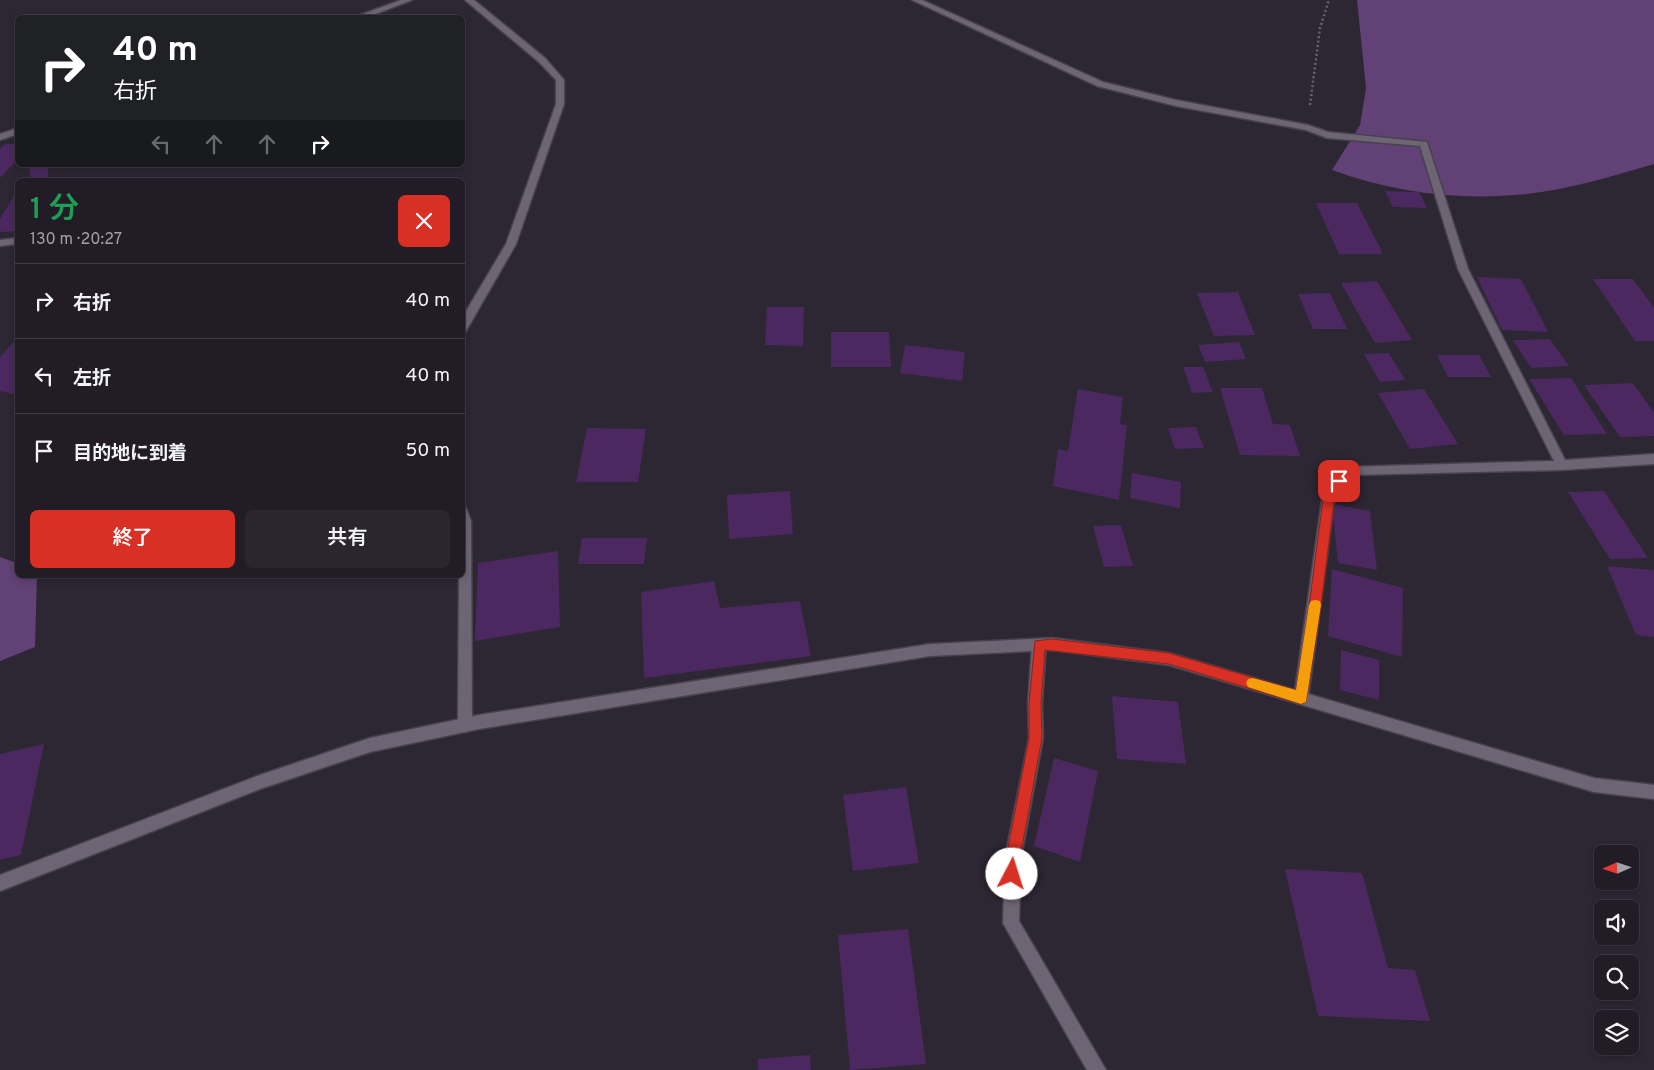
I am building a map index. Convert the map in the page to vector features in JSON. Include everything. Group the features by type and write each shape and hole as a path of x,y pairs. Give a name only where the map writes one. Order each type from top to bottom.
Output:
{"street":[{"path":"365,15 408,0"},
{"path":"465,323 511,244 560,104 560,80 542,60 469,0"},
{"path":"916,0 1100,84 1176,103 1308,128 1328,135 1424,144 1463,269 1562,465"},
{"path":"0,137 15,132"},
{"path":"0,242 15,241"},
{"path":"1301,698 1329,492 1349,470 1562,465 1654,459"},
{"path":"465,521 465,725"},
{"path":"0,883 260,782 370,745 465,725 930,650 1052,644 1169,659 1594,785 1654,792"},
{"path":"1039,645 1035,703 1036,738 1013,858 1011,923 1097,1070"}],"path":[{"path":"1308,128 1311,86 1320,28 1329,0"}],"shaded area":[{"path":"1357,0 1654,0 1654,164 1559,189 1502,196 1453,196 1404,190 1355,178 1332,170 1360,125 1366,88"},
{"path":"0,557 15,562 15,578 37,578 35,647 0,661"}],"building":[{"path":"5,144 15,144 15,162 0,178 0,149"},
{"path":"29,167 47,167 49,178 31,178"},
{"path":"1385,191 1419,192 1427,208 1393,207"},
{"path":"15,196 15,231 0,232 0,219"},
{"path":"1316,203 1357,203 1383,254 1339,254"},
{"path":"1477,277 1521,279 1548,332 1502,330"},
{"path":"1593,279 1633,279 1654,308 1654,341 1635,341"},
{"path":"1377,281 1412,340 1375,343 1341,283"},
{"path":"1238,292 1255,335 1214,336 1197,293"},
{"path":"1330,293 1347,329 1313,329 1298,294"},
{"path":"767,307 804,307 803,346 765,345"},
{"path":"831,332 889,332 891,367 831,367"},
{"path":"1550,339 1569,366 1531,368 1513,340"},
{"path":"15,340 15,394 0,391 0,357"},
{"path":"1239,342 1246,359 1205,362 1198,345"},
{"path":"905,345 965,352 962,381 900,373"},
{"path":"1389,353 1405,380 1380,382 1364,354"},
{"path":"1437,355 1479,355 1491,377 1448,377"},
{"path":"1183,367 1203,367 1213,392 1192,393"},
{"path":"1571,378 1607,434 1564,435 1529,379"},
{"path":"1633,383 1654,413 1654,436 1620,437 1584,385"},
{"path":"1220,388 1262,388 1273,424 1290,425 1300,456 1240,455"},
{"path":"1078,389 1123,397 1120,424 1127,425 1119,500 1053,486 1058,449 1068,451"},
{"path":"1424,389 1458,444 1410,449 1378,393"},
{"path":"1196,427 1204,448 1175,449 1168,428"},
{"path":"587,428 646,429 638,482 576,482"},
{"path":"1132,473 1181,482 1180,508 1130,498"},
{"path":"790,491 793,534 729,539 727,495"},
{"path":"1604,491 1648,558 1610,559 1568,492"},
{"path":"1332,504 1370,511 1377,570 1338,563"},
{"path":"1121,525 1133,566 1104,567 1093,526"},
{"path":"582,538 647,538 644,564 578,564"},
{"path":"558,551 560,627 475,641 478,563"},
{"path":"1607,566 1654,570 1654,637 1636,635"},
{"path":"1332,569 1403,588 1402,657 1328,636"},
{"path":"714,581 720,608 800,601 811,656 644,678 641,592"},
{"path":"1341,650 1379,660 1379,700 1340,690"},
{"path":"1112,696 1178,702 1186,764 1117,759"},
{"path":"44,744 21,855 0,860 0,754"},
{"path":"1054,758 1098,771 1080,862 1034,846"},
{"path":"906,787 919,863 853,871 843,795"},
{"path":"1285,869 1362,873 1388,968 1415,970 1430,1021 1318,1016"},
{"path":"908,929 926,1064 850,1070 838,935"},
{"path":"810,1055 811,1070 758,1070 758,1059"}],"slow traffic":[{"path":"1253,683 1301,698 1315,605"}],"route":[{"path":"1012,874 1013,858 1036,738 1035,703 1039,645 1052,644 1169,659 1301,698 1329,492 1339,481"}]}
